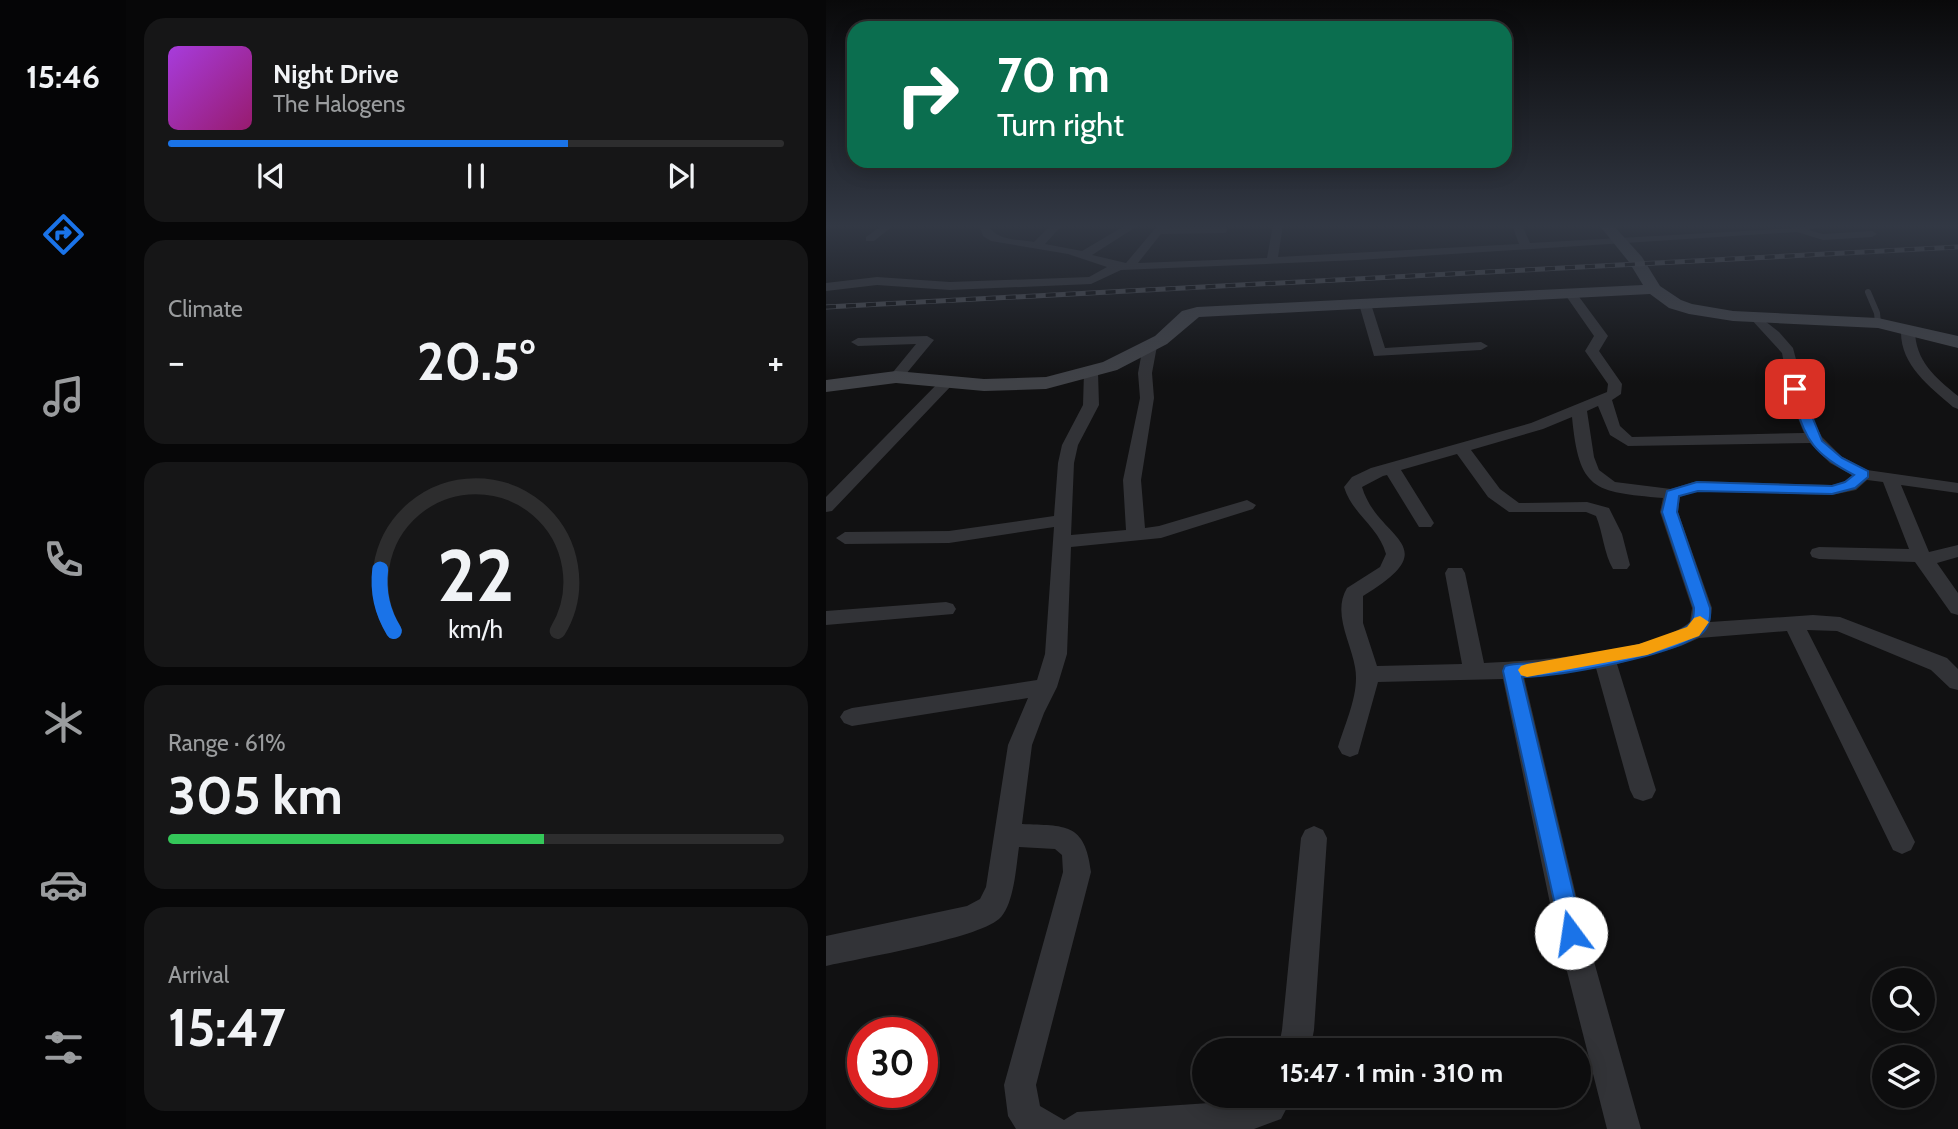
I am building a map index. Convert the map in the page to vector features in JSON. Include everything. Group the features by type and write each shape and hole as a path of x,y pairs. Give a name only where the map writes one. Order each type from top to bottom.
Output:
{"street":[{"path":"826,287 877,281 950,286 1097,278"},
{"path":"1647,278 1654,289 1675,304 1689,309 1756,318 1878,323 1958,342"},
{"path":"826,386 896,377 1014,386 1046,383 1110,366 1161,340 1191,313 1654,289"},
{"path":"1350,747 1367,674 1351,619 1350,606 1354,593 1387,572 1394,563 1395,551 1390,540 1357,502 1353,488 1366,477 1391,468 1536,426 1604,398 1616,390 1615,384 1592,351 1601,336 1570,293"},
{"path":"1365,304 1379,353 1481,346"},
{"path":"1756,318 1788,352 1795,389 1813,438 1830,456 1863,474 1958,488"},
{"path":"1908,330 1906,344 1915,360 1958,404"},
{"path":"858,342 927,340 896,377"},
{"path":"1136,536 1132,480 1147,398 1145,373 1150,346"},
{"path":"826,951 971,919 990,909 1000,888 1020,745 1032,713 1046,687 1056,654 1060,621 1066,463 1070,445 1091,405 1091,372"},
{"path":"826,507 947,382"},
{"path":"1604,398 1614,432 1618,438 1633,443 1813,438"},
{"path":"1579,409 1586,458 1593,478 1621,489 1672,494 1697,486 1832,490 1850,485 1863,474"},
{"path":"1460,447 1494,494 1515,508 1587,507 1603,512 1613,534 1620,565"},
{"path":"1391,468 1425,523"},
{"path":"1891,480 1905,522 1923,559 1958,608"},
{"path":"826,486 848,483"},
{"path":"1672,494 1669,512 1702,608 1702,619 1693,631"},
{"path":"845,538 949,537 1062,531 1136,536 1161,532 1247,505"},
{"path":"1819,552 1923,559 1958,551"},
{"path":"1455,573 1475,672"},
{"path":"826,618 946,609"},
{"path":"1367,674 1534,670 1604,659 1662,644 1693,631 1793,623 1840,624 1948,664 1958,682"},
{"path":"1793,623 1902,842"},
{"path":"1604,659 1643,790"},
{"path":"1512,671 1565,908 1624,1129"},
{"path":"852,717 1046,687"},
{"path":"1007,835 1061,838 1075,850 1077,872 1020,1085 1025,1116 1051,1129"},
{"path":"1296,1038 1314,838"},
{"path":"1077,1129 1180,1126 1239,1118 1266,1108"}],"lane":[{"path":"1868,292 1877,313 1878,323"}],"railway":[{"path":"826,307 1379,278"}],"slow traffic":[{"path":"1527,670 1604,659 1640,650 1693,631 1700,622"}],"route":[{"path":"1571,933 1512,671 1604,659 1673,640 1693,631 1702,619 1702,608 1669,512 1672,494 1697,486 1832,490 1850,485 1863,474 1837,461 1816,442 1810,433 1795,389"}]}
